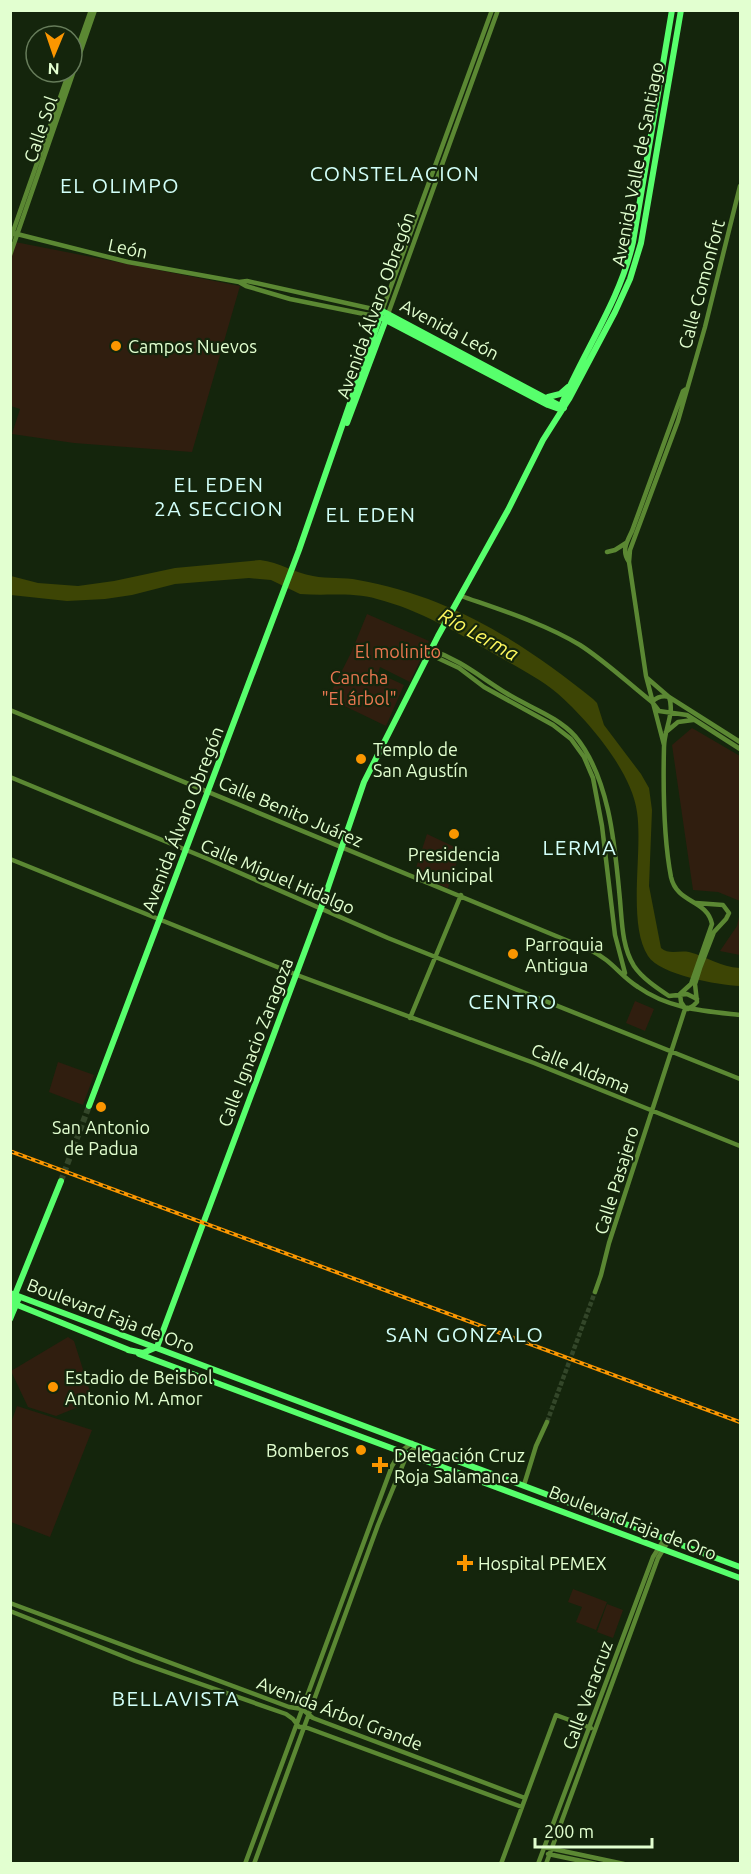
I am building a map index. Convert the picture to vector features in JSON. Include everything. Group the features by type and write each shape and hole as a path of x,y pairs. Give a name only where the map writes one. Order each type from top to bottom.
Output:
{"main road":[{"name":"Avenida Valle de Santiago","path":"561,410 572,382 618,289 631,253 672,10"},
{"name":"Avenida Valle de Santiago","path":"430,652 623,296 637,258 681,10"},
{"name":"Avenida León","path":"384,315 546,397 561,410"},
{"name":"Avenida León","path":"384,315 561,410"},
{"name":"Avenida Álvaro Obregón","path":"87,1109 108,1062 110,1048 161,919 277,608 314,518 384,315"},
{"path":"546,397 560,394 572,382"},
{"name":"Calle Ignacio Zaragoza","path":"157,1347 297,975 343,848 364,782 430,652"},
{"path":"10,1319 12,1304 61,1181"},
{"name":"Boulevard Faja de Oro","path":"16,1295 741,1567"},
{"name":"Boulevard Faja de Oro","path":"12,1304 128,1350 741,1578"},
{"path":"128,1350 143,1353 157,1347"},
{"path":"371,1440 375,1429"},
{"path":"464,1474 466,1468 472,1466"},
{"path":"512,1492 519,1491 524,1485"},
{"path":"544,1493 549,1499 551,1508"}],"street":[{"name":"Calle Sol","path":"84,33 93,10"},
{"name":"Calle Sol","path":"10,240 15,234 93,10"},
{"name":"Avenida Álvaro Obregón","path":"384,315 492,10"},
{"name":"Avenida Álvaro Obregón","path":"384,315 498,10"},
{"name":"Calle Sol","path":"10,255 65,84"},
{"name":"Calle Comonfort","path":"628,558 678,421 741,186"},
{"name":"León","path":"15,234 128,262 242,283"},
{"name":"Avenida León","path":"242,283 384,315"},
{"name":"Calle Comonfort","path":"628,558 626,543 670,424 686,389"},
{"path":"607,552 626,543"},
{"path":"628,558 646,676 663,745 666,827 671,873 676,890 705,911 714,928"},
{"path":"459,599 526,620 570,640 592,653 652,702 659,711 682,714 741,749"},
{"path":"430,652 459,668 484,687 553,725 571,739 584,757 592,778 602,825 615,935 627,979"},
{"path":"430,652 461,662 507,694 555,720 573,735 588,753 598,776 610,824 625,944 631,961 638,971 672,997"},
{"path":"646,676 652,684 669,697 741,742"},
{"path":"652,702 659,697 669,697"},
{"path":"663,745 671,705 669,697"},
{"name":"Calle Benito Juárez","path":"10,710 462,895 599,954 643,991 658,998 685,1008 741,1015"},
{"path":"665,735 670,727 678,722 696,721"},
{"name":"Calle Miguel Hidalgo","path":"10,777 436,957 741,1080"},
{"name":"Calle Aldama","path":"10,859 297,975 534,1063 651,1112 741,1146"},
{"path":"410,1018 462,895"},
{"path":"658,998 680,994 693,984 714,928 729,913 726,907 720,904 691,902"},
{"path":"705,911 708,904"},
{"path":"709,916 724,920"},
{"path":"680,994 685,1008 693,1006 697,999 693,984"},
{"path":"680,994 691,995 697,999"},
{"name":"Calle Pasajero","path":"594,1292 602,1275 609,1243 685,1008"},
{"path":"524,1485 536,1446 547,1422"},
{"path":"245,1863 392,1466 401,1451 414,1444"},
{"path":"254,1863 374,1534 414,1444"},
{"name":"Calle Veracruz","path":"538,1863 589,1727 660,1549 667,1539"},
{"name":"Calle Veracruz","path":"546,1863 660,1549"},
{"name":"Avenida Árbol Grande","path":"10,1603 289,1707 302,1709 313,1718 525,1798"},
{"name":"Avenida Árbol Grande","path":"10,1611 135,1660 286,1714 302,1728 417,1767 522,1807"},
{"path":"501,1863 556,1715 596,1730"},
{"path":"417,1767 420,1758"},
{"path":"435,1774 438,1765"},
{"path":"558,1810 565,1812"},
{"path":"543,1850 624,1863"},
{"path":"550,1851 596,1863"}],"green space":[{"name":"Campos Nuevos","path":"15,242 240,286 192,452 74,443 12,434 20,409 11,406 10,258"},
{"path":"367,614 429,641 410,682 380,667 378,673 404,685 386,726 328,698 351,653"},
{"path":"692,728 740,756 740,901 718,892 693,890 672,745"},
{"path":"427,834 461,850 448,888 414,874"},
{"path":"740,912 740,955 720,951 737,926"},
{"path":"635,1001 654,1009 645,1031 626,1023"},
{"path":"58,1062 94,1075 83,1105 49,1092"},
{"name":"Estadio de Beisbol Antonio M. Amor","path":"68,1337 74,1341 93,1401 56,1416 28,1407 11,1371"},
{"path":"17,1406 92,1430 50,1537 11,1522 11,1423"},
{"path":"573,1589 607,1602 596,1630 576,1622 582,1607 568,1602"},
{"path":"607,1604 623,1610 613,1638 597,1632"}],"water":[{"name":"Río Lerma","path":"260,560 313,576 353,579 423,597 483,624 512,641 567,678 593,699 597,703 604,725 649,788 652,810 649,886 661,948 671,952 689,952 726,966 740,968 740,986 718,984 677,974 654,963 648,956 638,925 637,812 627,780 618,764 595,732 557,693 528,673 453,631 408,609 377,599 349,595 300,594 271,580 249,578 175,584 105,599 67,601 11,595 11,576 38,583 78,586 175,568"}],"tunnel":[{"path":"61,1181 89,1106"},
{"path":"547,1422 595,1292"}],"railway":[{"path":"10,1151 740,1422"}],"place":[{"name":"Campos Nuevos","path":"116,346"},
{"name":"Templo de San Agustín","path":"361,759"},
{"name":"Presidencia Municipal","path":"454,834"},
{"name":"Parroquia Antigua","path":"513,954"},
{"name":"San Antonio de Padua","path":"101,1107"},
{"name":"Estadio de Beisbol Antonio M. Amor","path":"53,1387"},
{"name":"Bomberos","path":"361,1450"},
{"name":"Delegación Cruz Roja Salamanca","path":"380,1465"},
{"name":"Hospital PEMEX","path":"465,1563"}],"district":[{"name":"CONSTELACION","path":"395,173"},
{"name":"EL OLIMPO","path":"120,185"},
{"name":"EL EDEN 2A SECCION","path":"219,496"},
{"name":"EL EDEN","path":"371,514"},
{"name":"LERMA","path":"580,847"},
{"name":"CENTRO","path":"513,1001"},
{"name":"SAN GONZALO","path":"465,1334"},
{"name":"BELLAVISTA","path":"176,1698"}],"park label":[{"name":"El molinito","path":"398,651"},
{"name":"Cancha \"El árbol\"","path":"359,687"}]}
